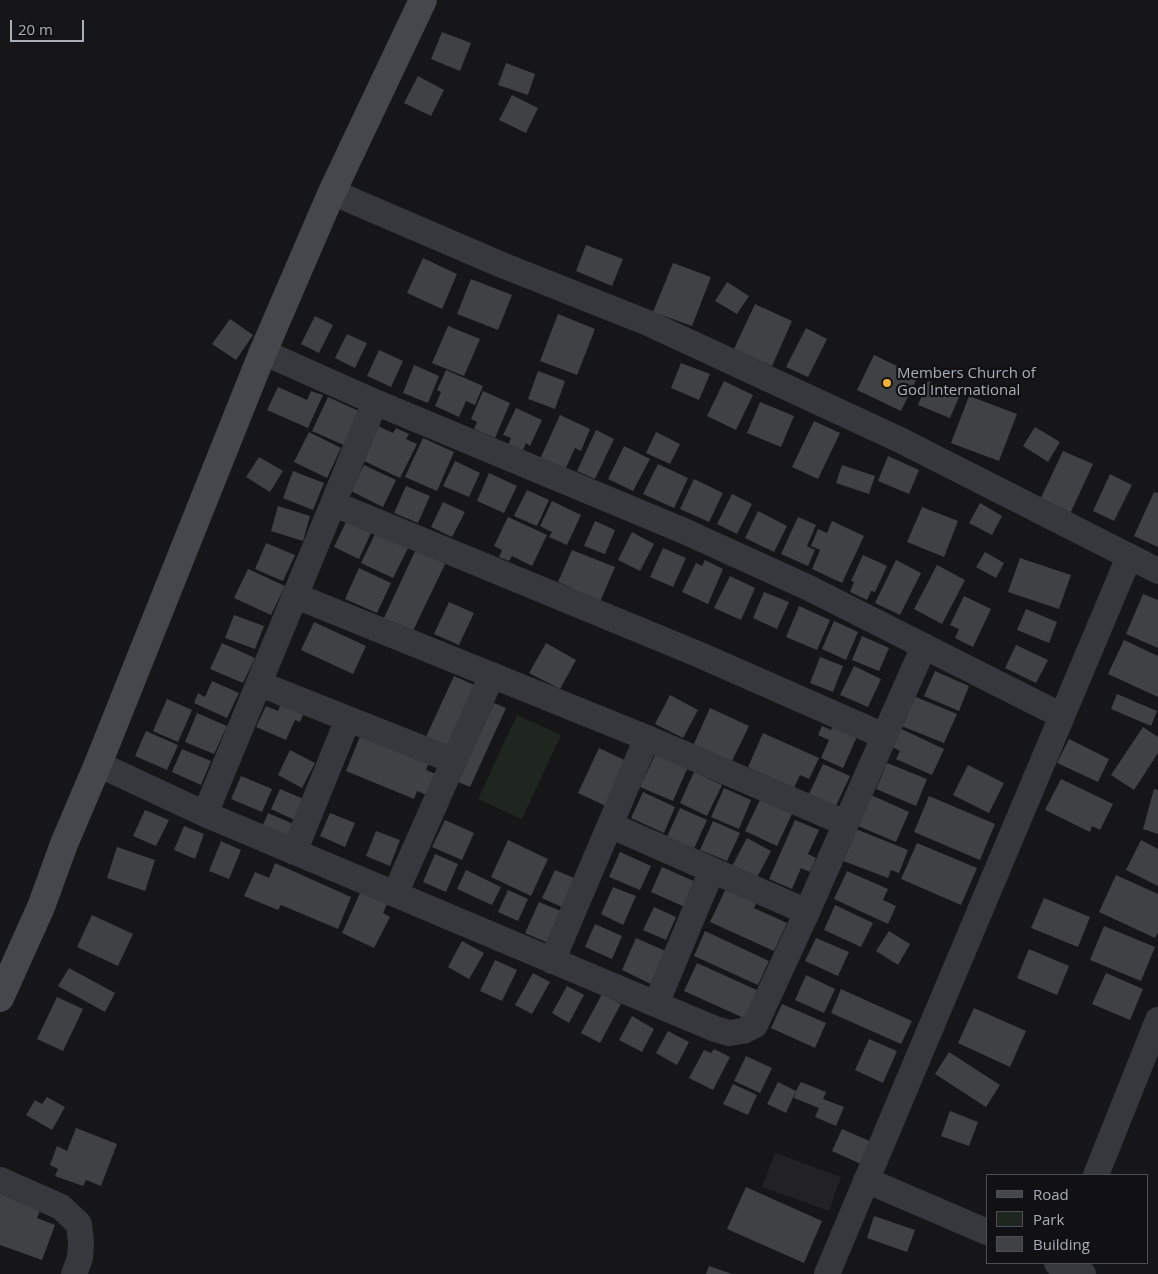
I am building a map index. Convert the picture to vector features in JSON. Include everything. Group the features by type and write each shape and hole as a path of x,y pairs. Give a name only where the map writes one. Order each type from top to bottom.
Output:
{"street":[{"path":"0,998 41,907 64,844 98,764 263,352 332,192 423,0"},
{"path":"332,192 502,265 648,323 898,440 1158,571"},
{"path":"263,352 375,402 693,535 809,588 1062,716"},
{"path":"205,814 375,402"},
{"path":"334,504 700,655 884,736"},
{"path":"827,1274 1129,557"},
{"path":"296,596 647,738 845,823"},
{"path":"98,764 205,814 715,1029 729,1032 743,1031 755,1025 924,646"},
{"path":"395,894 492,675"},
{"path":"260,684 454,761"},
{"path":"294,852 348,719"},
{"path":"552,960 647,738"},
{"path":"610,825 807,912"},
{"path":"656,1004 712,870"},
{"path":"1096,1174 1158,1020"},
{"path":"0,1180 61,1207 79,1224 80,1258 74,1274"},
{"path":"866,1180 986,1232"}],"shaded area":[{"path":"775,1153 841,1177 829,1211 762,1187"}],"green space":[{"path":"517,715 561,735 522,819 478,799"}],"building":[{"path":"442,32 471,43 460,71 431,59"},
{"path":"506,63 535,74 528,95 498,85"},
{"path":"418,76 444,90 431,116 404,103"},
{"path":"512,95 538,108 526,133 499,120"},
{"path":"586,245 623,259 612,286 576,271"},
{"path":"423,258 457,274 442,309 407,293"},
{"path":"673,263 711,277 692,326 653,312"},
{"path":"471,279 512,295 498,330 457,314"},
{"path":"727,282 749,296 737,314 715,301"},
{"path":"755,304 792,321 772,366 734,349"},
{"path":"558,314 595,329 577,375 540,361"},
{"path":"315,316 333,325 319,353 301,344"},
{"path":"230,319 253,335 236,360 212,344"},
{"path":"448,326 480,339 464,376 432,363"},
{"path":"806,328 827,339 808,377 786,367"},
{"path":"347,334 367,343 355,368 335,358"},
{"path":"379,350 403,361 391,387 367,376"},
{"name":"Members Church of God International","path":"874,355 918,376 901,411 857,390"},
{"path":"681,363 710,374 699,400 671,388"},
{"path":"414,365 439,376 428,403 403,393"},
{"path":"446,370 483,386 475,405 466,401 459,417 435,406 441,392 437,390"},
{"path":"538,371 565,381 555,409 528,399"},
{"path":"724,381 753,395 736,430 707,416"},
{"path":"928,381 960,395 950,418 918,405"},
{"path":"278,387 307,400 311,391 323,395 308,428 267,410"},
{"path":"483,391 510,403 495,438 474,429 477,422 471,419"},
{"path":"969,396 1017,414 999,461 951,443"},
{"path":"328,397 361,412 346,446 312,431"},
{"path":"760,402 794,416 781,447 747,433"},
{"path":"516,408 542,420 530,446 526,443 521,454 507,448 511,438 503,435"},
{"path":"560,415 590,429 581,451 575,448 565,470 540,459"},
{"path":"814,421 840,433 818,479 792,467"},
{"path":"378,426 393,433 396,428 409,434 406,439 417,444 400,478 362,460"},
{"path":"1035,427 1060,442 1048,462 1023,446"},
{"path":"596,430 614,439 595,479 577,471"},
{"path":"309,432 341,448 327,478 294,462"},
{"path":"656,432 680,444 670,464 646,453"},
{"path":"423,438 454,452 437,491 405,477"},
{"path":"624,446 650,459 633,491 608,479"},
{"path":"1063,451 1093,464 1069,516 1039,502"},
{"path":"888,456 919,470 909,494 878,481"},
{"path":"259,457 283,471 270,492 246,477"},
{"path":"455,461 480,473 469,497 443,486"},
{"path":"658,464 688,478 674,508 643,494"},
{"path":"364,465 396,480 383,507 351,491"},
{"path":"842,465 875,476 869,494 836,483"},
{"path":"293,471 324,483 313,510 283,498"},
{"path":"489,473 517,486 504,513 477,501"},
{"path":"1110,474 1132,485 1114,521 1093,511"},
{"path":"694,479 723,493 709,522 680,509"},
{"path":"406,486 430,496 418,523 394,513"},
{"path":"527,490 549,500 537,526 514,516"},
{"path":"1154,492 1158,493 1158,547 1134,536"},
{"path":"732,494 752,504 737,534 717,524"},
{"path":"552,501 581,515 567,545 549,537 552,532 540,526"},
{"path":"443,502 465,512 452,537 431,527"},
{"path":"980,503 1002,516 992,535 969,523"},
{"path":"278,506 310,516 303,541 271,531"},
{"path":"922,507 958,521 944,557 907,542"},
{"path":"758,511 787,526 774,552 745,538"},
{"path":"508,517 547,535 532,566 512,556 509,561 499,557 502,550 494,546"},
{"path":"798,517 816,525 807,546 815,550 808,566 781,554"},
{"path":"595,521 615,530 605,554 584,546"},
{"path":"832,521 864,536 842,583 812,569 820,550 811,546 818,529 827,533"},
{"path":"346,522 371,533 359,559 334,547"},
{"path":"376,532 408,548 393,578 361,563"},
{"path":"632,532 654,544 640,571 618,560"},
{"path":"266,543 295,555 283,581 255,569"},
{"path":"663,548 686,558 673,587 650,577"},
{"path":"416,549 446,562 412,633 383,620"},
{"path":"572,550 615,567 599,604 571,592 572,588 558,582"},
{"path":"985,552 1004,563 996,578 976,567"},
{"path":"863,555 887,566 875,592 871,591 867,600 850,592 854,582 851,581"},
{"path":"1020,558 1071,575 1059,609 1008,592"},
{"path":"705,560 723,569 708,604 682,592 696,563 702,566"},
{"path":"896,560 921,573 900,615 875,603"},
{"path":"937,565 965,580 942,624 914,609"},
{"path":"359,568 391,583 377,613 345,599"},
{"path":"248,569 285,586 271,615 234,598"},
{"path":"730,576 755,588 741,620 714,608"},
{"path":"764,592 789,602 777,629 753,618"},
{"path":"1143,594 1158,600 1158,648 1126,634"},
{"path":"964,596 991,609 973,647 955,638 959,629 950,625"},
{"path":"449,602 474,613 459,645 434,634"},
{"path":"799,606 830,620 817,650 786,637"},
{"path":"1026,609 1057,622 1049,643 1017,630"},
{"path":"234,615 264,626 255,649 225,638"},
{"path":"834,621 858,632 846,660 822,649"},
{"path":"314,622 366,646 353,674 301,650"},
{"path":"862,636 889,648 879,671 852,660"},
{"path":"1124,640 1158,656 1158,697 1108,674"},
{"path":"222,643 255,658 243,683 210,669"},
{"path":"546,643 576,660 560,689 529,673"},
{"path":"1016,645 1048,660 1036,683 1005,668"},
{"path":"820,657 843,666 833,692 810,683"},
{"path":"854,666 881,679 868,707 840,695"},
{"path":"935,671 969,686 959,711 924,696"},
{"path":"454,676 479,687 449,750 425,739"},
{"path":"212,681 239,693 227,718 194,703 198,693 205,697"},
{"path":"1117,694 1157,711 1151,726 1111,709"},
{"path":"670,695 698,710 683,738 655,724"},
{"path":"911,695 957,714 944,743 899,725"},
{"path":"283,698 306,708 300,722 295,720 286,740 256,727 266,706 278,711"},
{"path":"167,699 192,710 178,742 153,731"},
{"path":"494,703 506,708 470,787 458,782"},
{"path":"710,708 749,726 730,765 692,748"},
{"path":"197,713 227,726 214,754 185,742"},
{"path":"835,721 859,732 843,768 821,758 829,740 818,735 822,726 831,730"},
{"path":"897,727 944,749 932,775 896,759 900,751 889,745"},
{"path":"1143,727 1158,737 1158,753 1134,790 1111,775"},
{"path":"146,731 178,745 167,770 135,756"},
{"path":"763,733 819,758 809,779 800,775 794,788 748,767"},
{"path":"361,734 429,762 426,770 443,777 434,798 417,791 414,799 346,771"},
{"path":"1069,739 1109,759 1098,782 1057,763"},
{"path":"599,748 631,763 610,808 578,793"},
{"path":"182,749 211,761 201,785 172,772"},
{"path":"290,750 315,763 302,788 278,775"},
{"path":"656,753 688,767 673,801 640,787"},
{"path":"887,763 927,779 916,806 876,789"},
{"path":"823,764 850,776 835,808 808,796"},
{"path":"968,765 1004,783 989,813 953,795"},
{"path":"694,772 722,785 707,816 680,803"},
{"path":"241,776 272,789 262,812 231,799"},
{"path":"1061,779 1113,804 1100,830 1092,826 1090,832 1045,810"},
{"path":"724,788 751,800 739,829 711,817"},
{"path":"280,789 311,802 301,823 271,809"},
{"path":"1154,789 1158,790 1158,834 1143,829"},
{"path":"643,792 675,807 664,833 631,818"},
{"path":"871,795 909,812 896,842 858,826"},
{"path":"929,796 995,824 980,860 914,832"},
{"path":"760,800 792,814 777,846 745,831"},
{"path":"680,808 707,820 692,853 665,841"},
{"path":"145,810 169,820 156,846 133,836"},
{"path":"268,813 298,826 291,840 262,827"},
{"path":"330,813 355,823 345,847 320,836"},
{"path":"445,820 474,833 462,860 432,847"},
{"path":"795,820 819,830 808,854 816,858 810,872 801,868 792,889 769,879"},
{"path":"713,821 740,833 727,861 700,850"},
{"path":"184,826 204,834 195,859 174,850"},
{"path":"856,829 908,850 899,873 891,870 888,878 843,861"},
{"path":"376,831 400,840 390,866 366,856"},
{"path":"747,838 771,851 754,883 730,870"},
{"path":"508,840 548,859 531,896 491,877"},
{"path":"1141,840 1158,849 1158,886 1126,870"},
{"path":"221,841 241,850 229,879 209,871"},
{"path":"917,843 977,868 961,905 901,879"},
{"path":"117,847 155,860 145,891 107,878"},
{"path":"620,852 651,866 640,890 609,877"},
{"path":"435,854 458,864 446,892 423,882"},
{"path":"275,863 351,897 338,929 281,905 278,910 244,896 255,872 269,878"},
{"path":"662,867 696,882 685,907 651,892"},
{"path":"466,870 501,887 492,905 457,889"},
{"path":"555,870 579,880 566,909 542,898"},
{"path":"847,871 888,889 883,900 896,906 888,924 834,899"},
{"path":"1116,875 1158,894 1158,933 1155,938 1099,912"},
{"path":"728,884 759,898 754,908 787,923 774,951 710,922"},
{"path":"613,887 636,896 623,925 601,914"},
{"path":"508,890 528,899 518,921 498,912"},
{"path":"361,891 387,904 383,913 390,917 374,948 342,933"},
{"path":"1044,898 1090,917 1078,947 1031,928"},
{"path":"539,902 568,914 553,945 525,933"},
{"path":"835,905 873,923 861,947 824,930"},
{"path":"654,907 676,917 666,940 643,930"},
{"path":"92,915 133,934 118,966 77,947"},
{"path":"595,924 622,936 612,959 585,947"},
{"path":"1104,926 1155,947 1141,981 1090,960"},
{"path":"705,931 769,961 758,985 694,956"},
{"path":"889,931 910,944 898,965 876,951"},
{"path":"636,938 670,953 655,986 622,970"},
{"path":"816,938 849,952 838,976 805,961"},
{"path":"462,941 484,953 469,979 448,967"},
{"path":"1029,949 1069,966 1057,995 1017,978"},
{"path":"495,960 517,970 502,1001 480,991"},
{"path":"697,963 759,991 746,1019 684,991"},
{"path":"69,968 115,993 105,1012 58,986"},
{"path":"533,973 550,982 532,1014 515,1005"},
{"path":"1106,973 1143,989 1130,1020 1092,1004"},
{"path":"806,975 835,989 824,1013 795,1000"},
{"path":"567,986 584,995 569,1023 552,1013"},
{"path":"841,989 912,1021 901,1044 831,1013"},
{"path":"602,994 621,1004 600,1043 581,1033"},
{"path":"57,997 83,1009 63,1051 37,1039"},
{"path":"782,1004 826,1023 815,1048 771,1028"},
{"path":"974,1008 1026,1031 1010,1067 958,1043"},
{"path":"632,1016 654,1029 642,1052 619,1040"},
{"path":"668,1031 689,1042 677,1065 656,1053"},
{"path":"869,1039 897,1051 883,1083 855,1070"},
{"path":"714,1049 730,1057 713,1090 689,1078 704,1050 711,1053"},
{"path":"949,1052 1000,1085 986,1107 935,1074"},
{"path":"746,1056 772,1068 760,1093 734,1081"},
{"path":"778,1082 796,1091 786,1113 767,1104"},
{"path":"801,1082 826,1092 823,1099 844,1107 836,1126 815,1117 819,1108 794,1098"},
{"path":"733,1084 757,1095 748,1115 723,1104"},
{"path":"47,1097 65,1107 52,1130 26,1115 35,1100 42,1104"},
{"path":"950,1111 978,1122 969,1146 941,1136"},
{"path":"76,1128 117,1144 101,1186 86,1180 83,1186 55,1176 58,1169 50,1165 57,1146 67,1151"},
{"path":"842,1129 874,1143 863,1165 832,1151"},
{"path":"746,1187 822,1221 804,1263 727,1229"},
{"path":"0,1193 41,1208 37,1218 55,1225 42,1260 0,1245"},
{"path":"874,1216 915,1230 907,1252 867,1238"},
{"path":"709,1266 732,1274 706,1274"}],"place":[{"name":"Members Church of God International","path":"887,383"}]}
